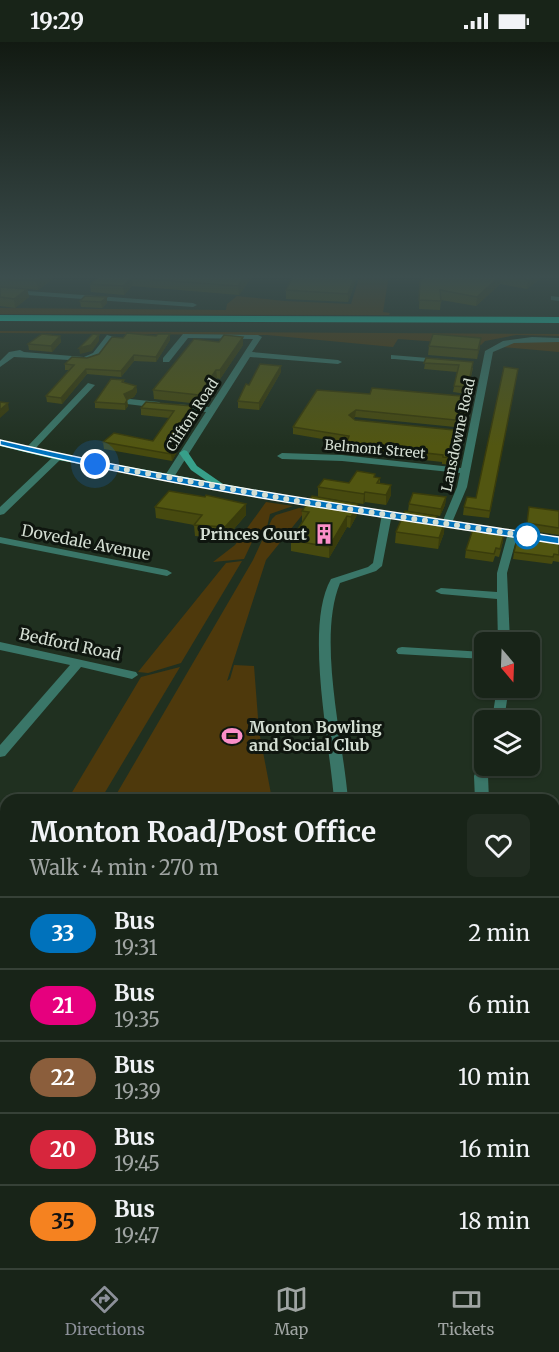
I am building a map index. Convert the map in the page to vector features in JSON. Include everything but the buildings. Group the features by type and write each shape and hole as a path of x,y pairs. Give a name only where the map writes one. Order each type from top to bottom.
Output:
{"main road":[{"path":"0,443 58,457 229,488 559,540"},
{"path":"184,453 189,463 200,473 229,488"}],"street":[{"name":"Clifton Road","path":"166,360 186,336 258,337 169,477"},
{"path":"12,354 85,359 96,355 110,337"},
{"name":"Lansdowne Road","path":"447,524 466,471 474,434 476,399 489,351 499,344 531,338 559,340"},
{"path":"0,365 12,354 25,351 32,344"},
{"path":"248,354 338,362"},
{"path":"394,357 451,362"},
{"path":"474,364 486,365"},
{"path":"29,450 91,385"},
{"path":"130,402 211,410"},
{"path":"464,433 474,434"},
{"name":"Belmont Street","path":"282,456 342,458 466,471"},
{"path":"0,512 58,457"},
{"path":"340,794 325,662 328,600 335,581 372,569 378,564 387,514"},
{"path":"504,632 502,573 513,533"},
{"name":"Dovedale Avenue","path":"0,540 158,574"},
{"path":"441,591 502,596"},
{"name":"Bedford Road","path":"0,646 132,675"},
{"path":"402,651 474,655"},
{"path":"0,753 79,662"},
{"path":"481,776 482,794"}],"shaded area":[{"path":"0,333 559,334 559,336 516,335 485,341 481,345 398,339 393,347 267,335"},
{"path":"559,341 559,352 501,347 510,343"},
{"path":"266,502 293,506 270,514 267,527 252,542 244,559 213,562 235,545"},
{"path":"299,508 307,509 266,560 227,681 230,679 234,665 254,666 259,731 271,794 116,794 253,560 276,515"},
{"path":"242,561 181,663 148,673 138,672 226,563"},
{"path":"180,667 104,794 71,794 141,677"}],"bus line":[{"name":"33","path":"0,443 58,457 303,502 559,540"}],"place":[{"name":"Princes Court","path":"324,534"},
{"name":"Monton Bowling and Social Club","path":"232,736"}],"route":[{"path":"95,464 303,502 527,536"}]}
